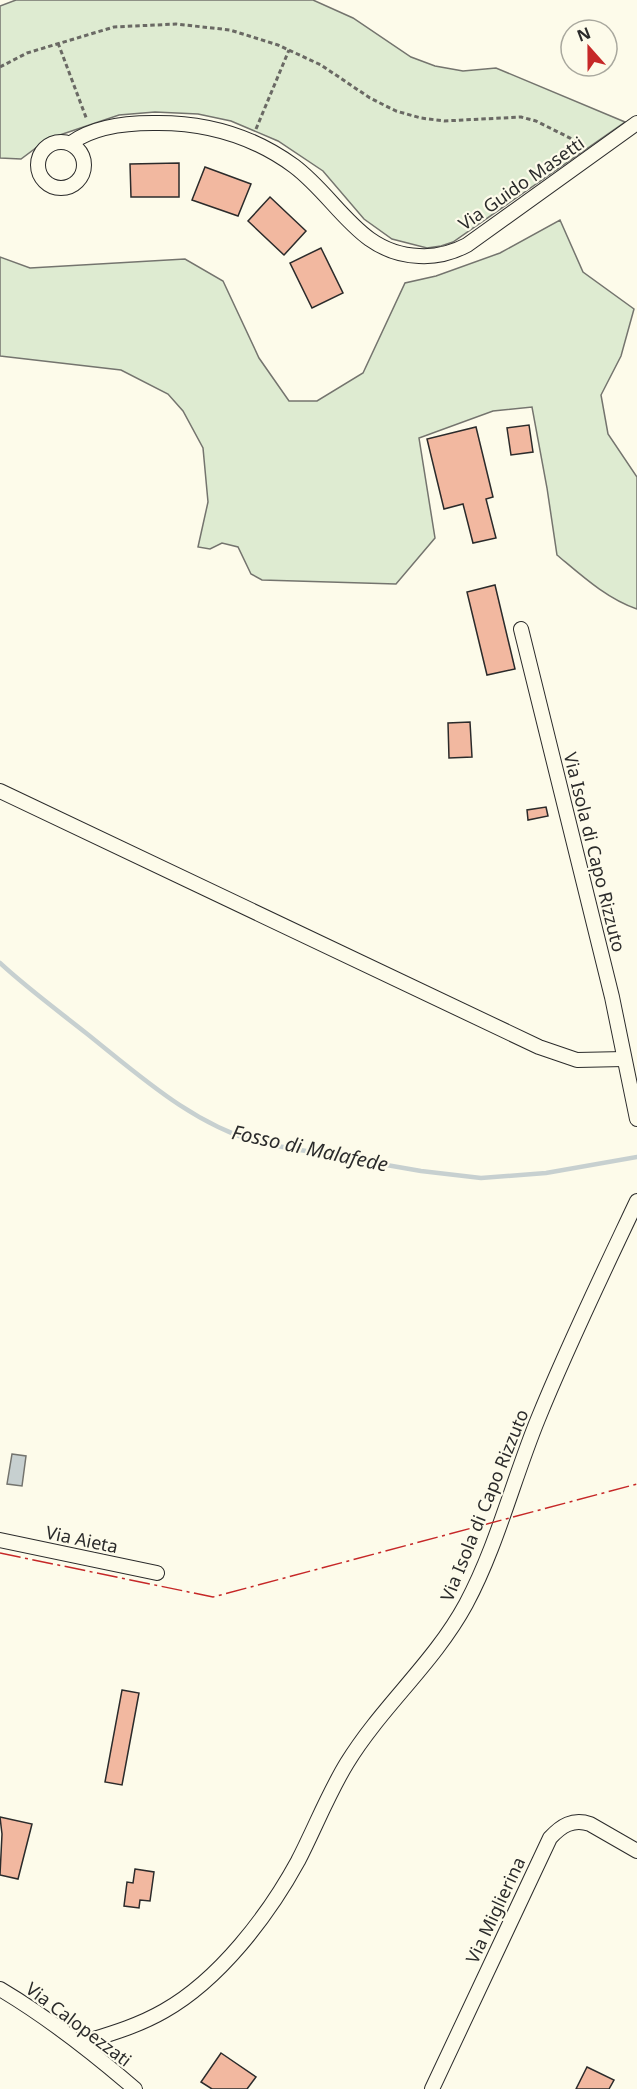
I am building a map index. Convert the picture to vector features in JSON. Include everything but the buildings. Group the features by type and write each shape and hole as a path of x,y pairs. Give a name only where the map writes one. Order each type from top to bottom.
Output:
{"street":[{"name":"Via Guido Masetti","path":"70,143 91,132 132,124 175,123 214,129 251,142 281,157 307,177 372,242 387,251 401,255 428,257 451,252 467,245 637,123"},
{"name":"Via Isola di Capo Rizzuto","path":"521,629 612,997 637,1119"},
{"path":"0,791 539,1047 577,1060 624,1059"},
{"name":"Via Isola di Capo Rizzuto","path":"81,2043 151,2018 198,1988 248,1934 278,1894 351,1757 372,1727 434,1652 466,1603 504,1514 538,1419 637,1200"},
{"name":"Via Aieta","path":"0,1540 157,1573"},
{"name":"Via Miglierina","path":"432,2089 550,1838 568,1824 581,1822 590,1824 637,1851"},
{"name":"Via Calopezzati","path":"0,1989 81,2043 135,2089"}],"path":[{"path":"0,67 27,53 114,27 176,24 230,30 289,50 321,65 370,98 396,111 444,121 521,117 536,121 597,152"},
{"path":"58,43 91,132"},
{"path":"251,142 289,50"}],"green space":[{"path":"16,0 313,0 353,18 411,57 435,66 463,71 496,68 625,122 453,242 427,248 392,239 364,219 323,171 278,141 231,121 198,114 155,112 119,115 48,139 21,159 0,158 0,6"},
{"path":"560,220 583,272 634,309 621,356 601,395 608,434 637,477 637,609 605,593 557,555 532,407 493,411 419,438 435,538 396,584 262,580 251,574 238,547 222,543 210,549 198,547 208,502 203,448 183,411 168,394 121,370 0,356 0,257 30,268 185,259 223,281 259,358 289,401 317,401 363,373 405,283 436,276 500,253"}],"shaded area":[{"path":"12,1454 26,1456 22,1486 7,1484"}],"waterway":[{"name":"Fosso di Malafede","path":"0,963 42,999 168,1097 212,1124 260,1143 421,1171 481,1178 546,1173 637,1157"}],"power":[{"path":"0,1553 213,1597 637,1484"}]}
